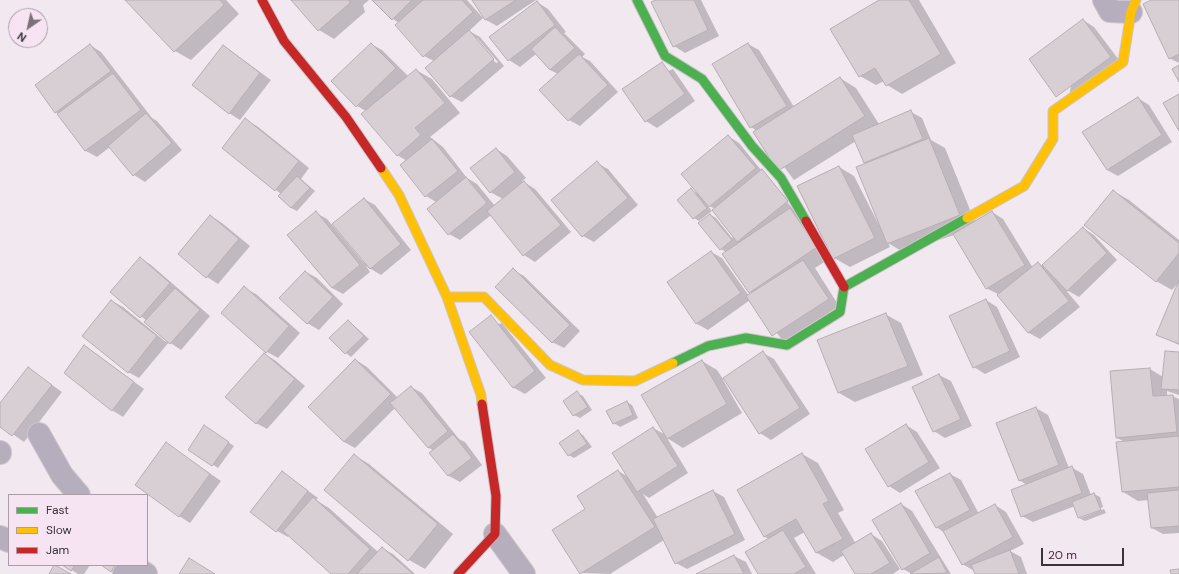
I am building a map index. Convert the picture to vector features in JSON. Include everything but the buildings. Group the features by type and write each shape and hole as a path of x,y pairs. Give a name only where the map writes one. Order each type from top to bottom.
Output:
{"street":[{"path":"447,297 484,297 550,365 583,380 635,381 708,346 746,338 787,345 840,312 844,287 781,178 752,146 702,79 665,56 637,0"},
{"path":"844,287 1024,186 1053,139 1053,110 1123,62 1134,6 1110,11 1104,0"},
{"path":"268,2 284,41 346,117 399,195 447,297 481,395 496,496 495,534 524,574"},
{"path":"39,434 62,476 78,494"},
{"path":"458,574 495,534"}],"traffic: fast":[{"path":"637,0 665,56 702,79 752,146 781,178 806,221"},
{"path":"673,363 708,346 746,338 787,345 840,312 844,287 967,218"}],"traffic: slow":[{"path":"967,218 1024,186 1053,139 1053,111 1123,62 1131,12 1136,0"},
{"path":"381,168 399,195 447,297 481,395 482,404"},
{"path":"447,297 484,297 550,365 583,380 635,381 673,363"}],"traffic: jam":[{"path":"262,0 284,41 346,117 381,168"},
{"path":"806,221 844,287"},
{"path":"458,574 495,534 496,496 482,404"}]}
